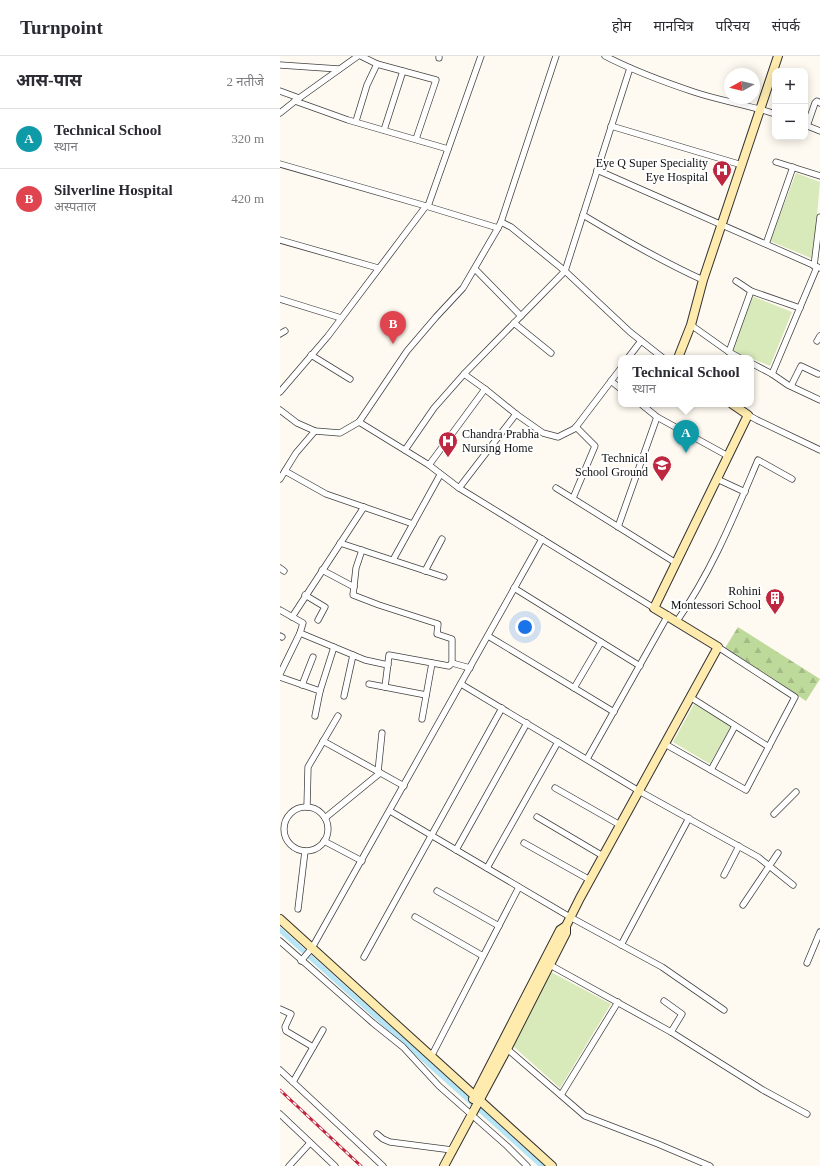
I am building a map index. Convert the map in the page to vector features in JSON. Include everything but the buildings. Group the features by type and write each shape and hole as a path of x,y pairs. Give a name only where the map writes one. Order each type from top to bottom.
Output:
{"street":[{"path":"280,113 339,69 360,56 377,64 436,80 416,139"},
{"path":"280,392 341,318 427,206 481,56"},
{"path":"280,410 297,423 315,431 340,433 359,422 407,351 436,317 464,288 501,222 556,56"},
{"path":"605,56 630,68 695,92 772,113"},
{"path":"679,355 691,325 703,280 778,56"},
{"path":"356,121 367,85 377,64"},
{"path":"280,65 339,69"},
{"path":"405,450 434,408 464,374 565,271 630,68"},
{"path":"384,130 403,71"},
{"path":"280,91 297,100 348,120 356,121 448,149"},
{"path":"808,120 815,103 817,101 820,103"},
{"path":"611,126 742,165"},
{"path":"808,126 820,130"},
{"path":"776,162 820,176"},
{"path":"280,171 281,164 498,228"},
{"path":"766,244 793,167"},
{"path":"597,170 817,267"},
{"path":"583,215 633,246 669,265 703,280"},
{"path":"772,374 817,267 820,217"},
{"path":"501,222 511,227 565,271 630,332 659,355"},
{"path":"280,240 378,268"},
{"path":"475,269 521,316"},
{"path":"736,281 751,291 800,308"},
{"path":"729,352 751,291"},
{"path":"280,300 341,318"},
{"path":"514,323 551,353"},
{"path":"691,325 734,355"},
{"path":"630,355 641,341"},
{"path":"311,355 350,379"},
{"path":"754,365 791,386 820,400"},
{"path":"791,386 801,366 819,373"},
{"path":"464,374 543,433 558,437 576,427 618,372"},
{"path":"611,381 618,387"},
{"path":"429,465 485,389"},
{"path":"645,407 657,417 728,456"},
{"path":"736,407 757,420 820,450"},
{"path":"459,488 516,414"},
{"path":"654,608 748,415"},
{"path":"618,526 657,417"},
{"path":"359,422 429,465 459,488 654,608 668,615 795,697 746,790 665,744"},
{"path":"573,498 595,446 576,427"},
{"path":"280,479 296,454 315,431"},
{"path":"677,621 692,600 710,568 758,460 792,479"},
{"path":"285,471 326,494 413,524"},
{"path":"393,560 440,474"},
{"path":"717,479 744,492"},
{"path":"556,488 676,563"},
{"path":"292,617 364,507"},
{"path":"426,571 442,539"},
{"path":"302,959 312,949 542,539"},
{"path":"340,543 444,577"},
{"path":"362,550 356,568 352,593 355,596 438,624 437,634 452,639 452,663"},
{"path":"322,570 354,587"},
{"path":"514,588 640,666"},
{"path":"305,595 325,607 318,620"},
{"path":"280,610 303,623 300,634 280,675 320,691"},
{"path":"587,759 668,615"},
{"path":"300,634 365,660 388,665"},
{"path":"488,636 614,712"},
{"path":"574,688 601,642"},
{"path":"315,716 320,691 334,647"},
{"path":"444,1166 450,1150 476,1099 550,965 566,932 566,926 570,917 718,647"},
{"path":"344,696 354,655"},
{"path":"385,687 390,655 449,666 452,663 470,668"},
{"path":"302,685 313,657"},
{"path":"422,719 432,663"},
{"path":"369,684 426,695"},
{"path":"461,684 639,791 758,857 793,885"},
{"path":"690,697 769,747"},
{"path":"364,957 430,835 502,708"},
{"path":"307,807 308,767 338,716"},
{"path":"456,850 527,723"},
{"path":"711,770 735,726"},
{"path":"325,818 379,773 382,733"},
{"path":"323,741 404,786"},
{"path":"487,868 558,742"},
{"path":"555,788 620,825"},
{"path":"774,814 796,792"},
{"path":"307,807 317,810 322,814 325,818 328,830 321,845 315,849 305,851 298,850 290,844 285,835 284,828 286,819 291,813 298,808 307,807"},
{"path":"390,811 570,917 662,967 724,1010"},
{"path":"537,817 603,856"},
{"path":"621,945 689,818"},
{"path":"324,841 362,861"},
{"path":"524,843 590,880"},
{"path":"724,875 739,846"},
{"path":"298,909 305,851"},
{"path":"743,905 778,854"},
{"path":"432,1056 519,887"},
{"path":"437,891 499,926"},
{"path":"415,917 483,956"},
{"path":"280,919 432,1056 476,1099 552,1166"},
{"path":"505,1047 560,930 566,926"},
{"path":"806,963 820,932"},
{"path":"280,941 302,959 372,1023 403,1047 439,1086 470,1111 527,1166"},
{"path":"550,965 671,1032 763,1090 807,1114"},
{"path":"664,1001 682,1014 671,1032"},
{"path":"561,1095 618,1002"},
{"path":"280,1009 291,1014 285,1027 286,1031 313,1047"},
{"path":"293,1082 323,1030"},
{"path":"505,1047 585,1116 710,1166"},
{"path":"280,1070 383,1166"},
{"path":"280,1114 335,1166"},
{"path":"377,1134 390,1142 450,1150"},
{"path":"289,1166 310,1143"},
{"path":"439,1166 450,1150"}],"green space":[{"path":"796,173 820,182 813,259 770,241"},
{"path":"752,296 792,312 770,366 754,360 754,355 742,355 730,350"},
{"path":"738,627 820,679 806,701 725,648"},
{"path":"694,704 731,726 710,764 673,742"},
{"path":"551,972 611,1004 560,1088 513,1046"}],"waterway":[{"path":"280,930 542,1166"}],"railway":[{"path":"280,1090 361,1166"}],"place":[{"name":"Eye Q Super Speciality Eye Hospital","path":"722,187"},
{"name":"Silverline Hospital","path":"393,344"},
{"name":"Technical School","path":"686,453"},
{"name":"Chandra Prabha Nursing Home","path":"448,458"},
{"name":"Technical School Ground","path":"662,482"},
{"name":"Rohini Montessori School","path":"775,615"}]}
